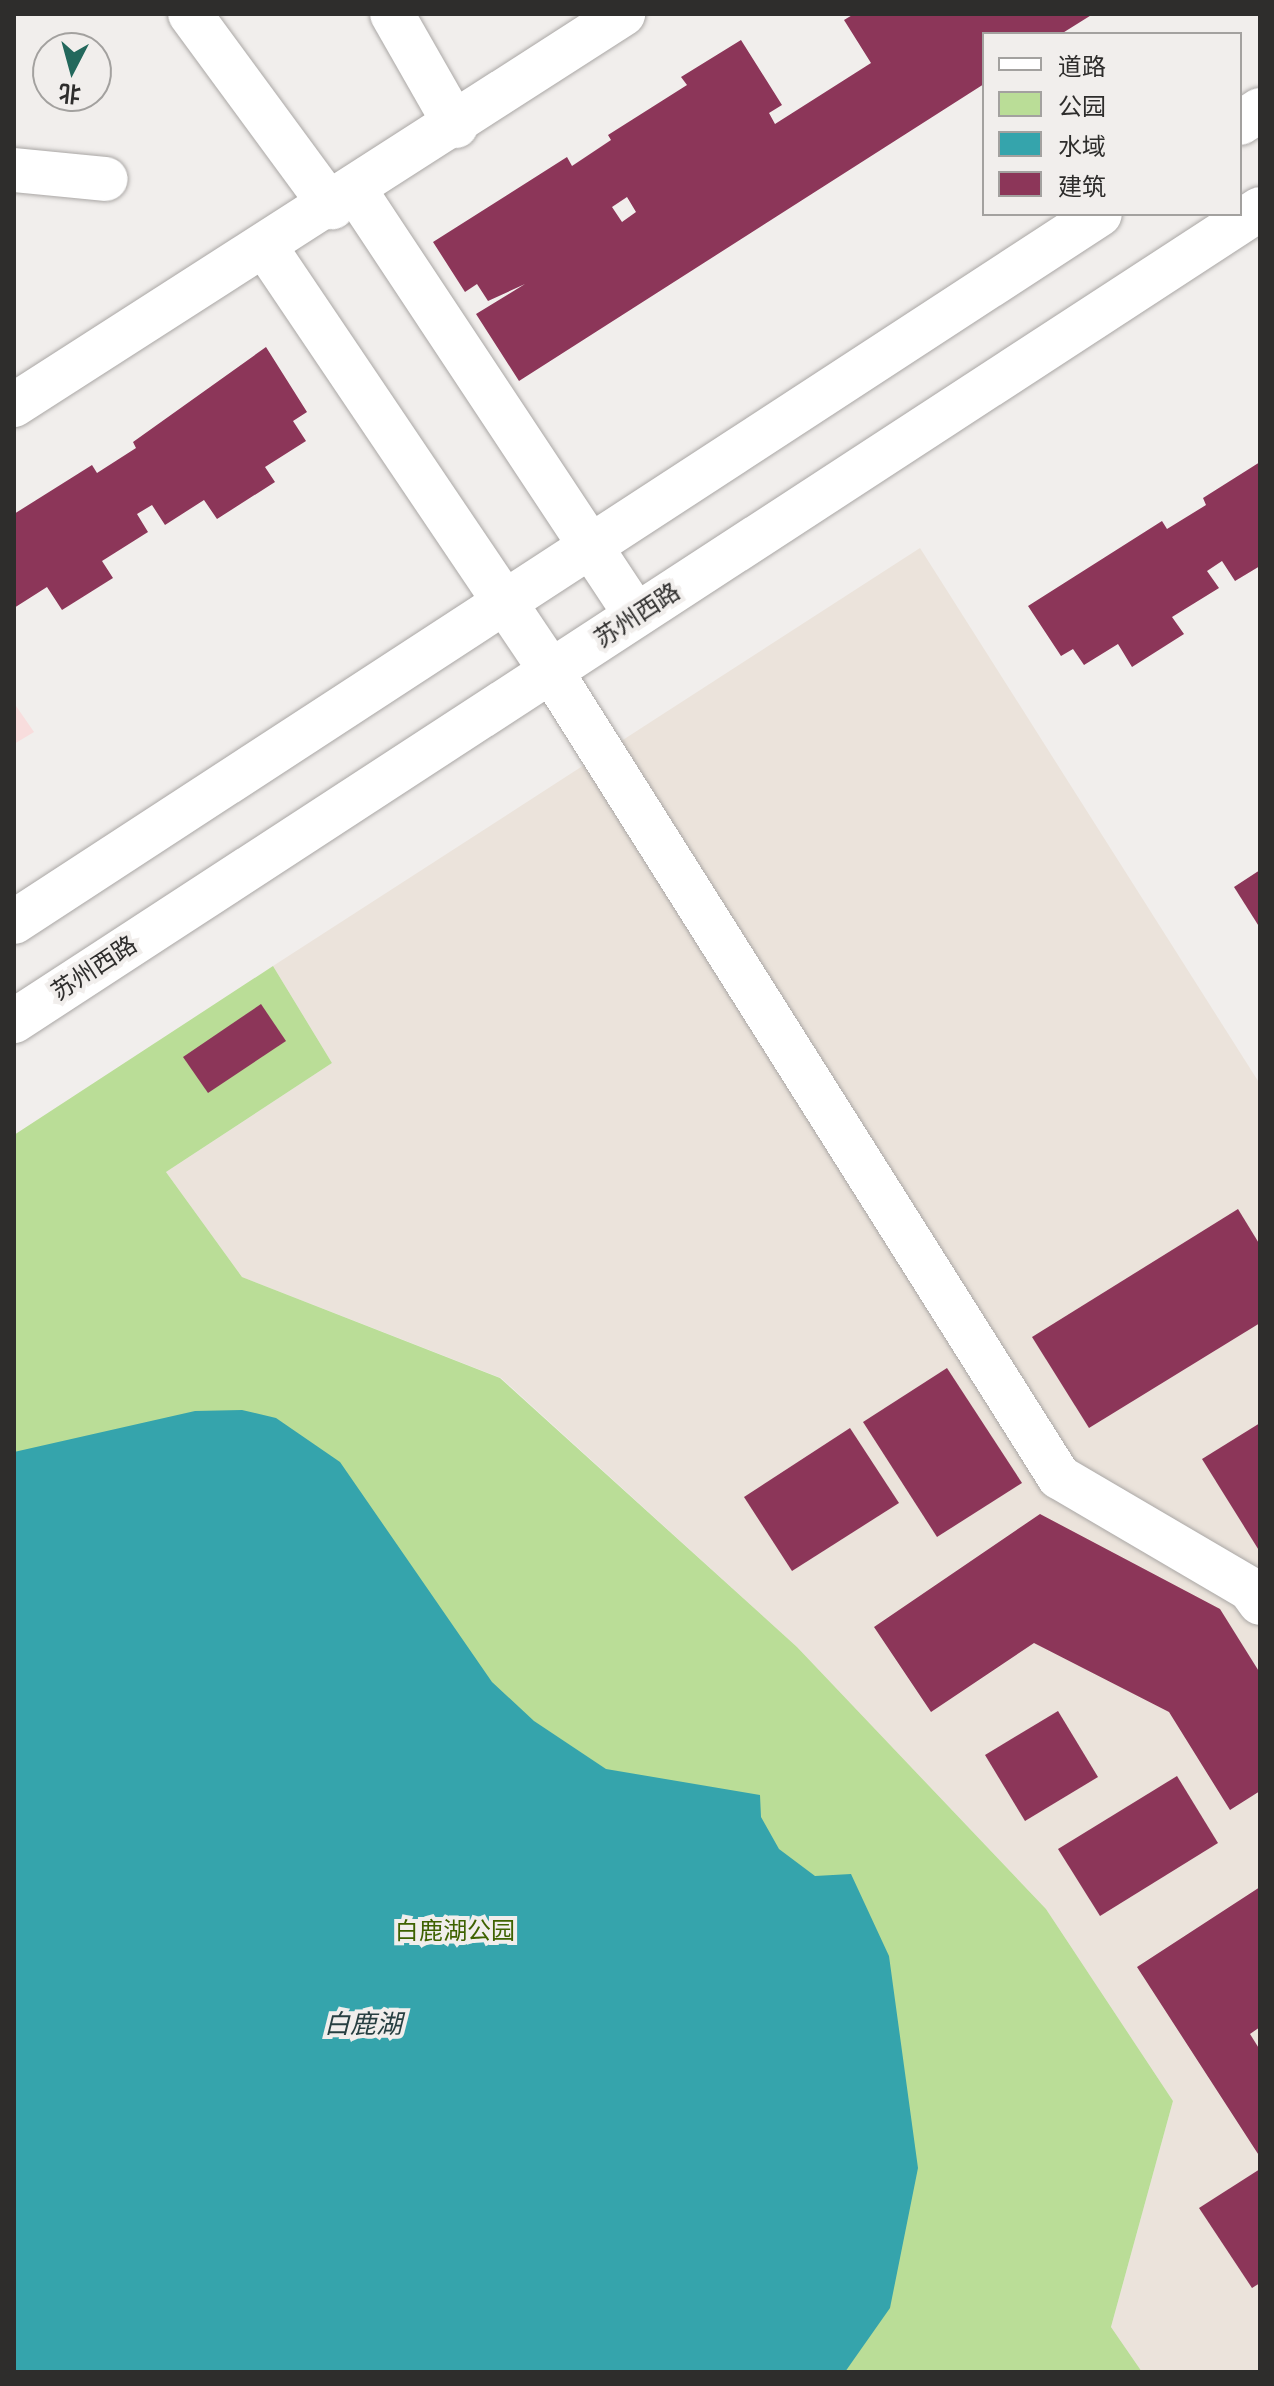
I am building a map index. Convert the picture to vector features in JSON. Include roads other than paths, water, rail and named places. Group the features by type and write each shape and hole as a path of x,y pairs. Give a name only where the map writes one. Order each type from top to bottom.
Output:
{"street":[{"path":"190,14 344,200 636,615"},
{"path":"392,14 456,126"},
{"path":"14,405 344,200 623,14"},
{"path":"1242,122 1260,110"},
{"path":"14,170 106,179"},
{"name":"苏州西路","path":"14,1021 1260,209"},
{"path":"14,922 1097,216"},
{"path":"266,248 551,671 1059,1477 1250,1589 1260,1603"}],"water":[{"name":"白鹿湖","path":"242,1410 276,1418 340,1462 492,1682 534,1721 606,1769 760,1795 761,1817 779,1849 815,1876 851,1874 889,1956 918,2168 890,2308 845,2372 14,2372 14,1452 195,1411"}],"park label":[{"name":"白鹿湖公园","path":"455,1931"}]}
